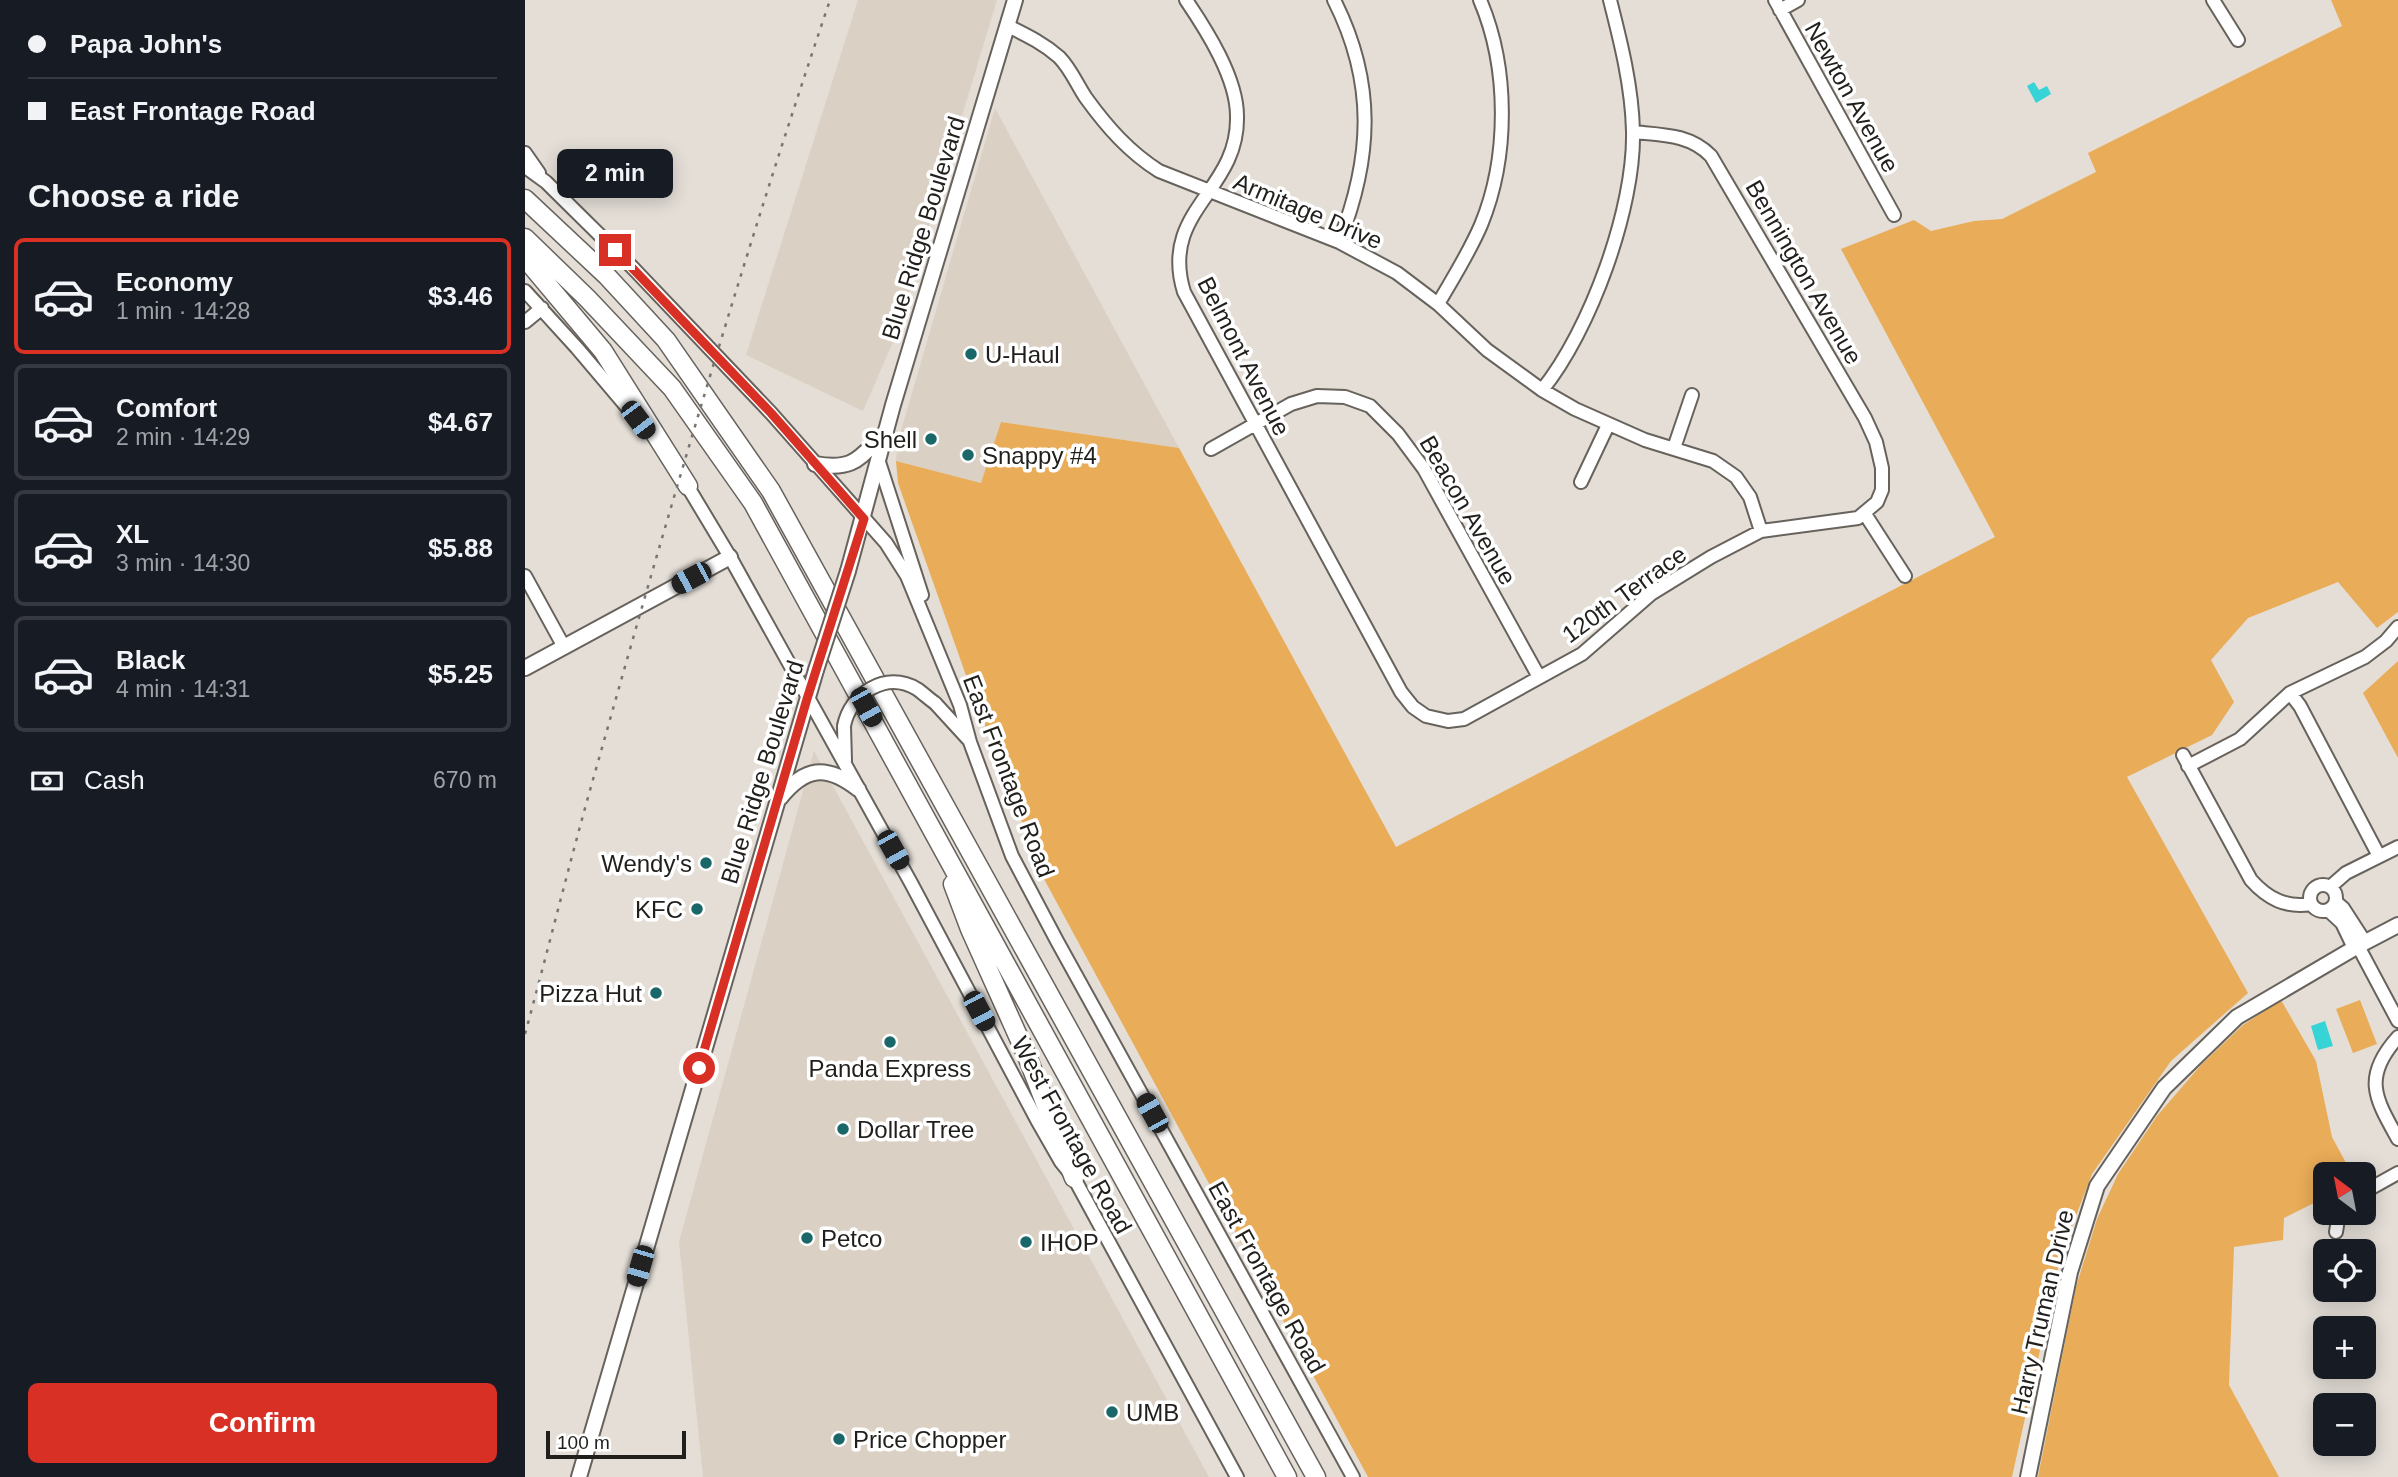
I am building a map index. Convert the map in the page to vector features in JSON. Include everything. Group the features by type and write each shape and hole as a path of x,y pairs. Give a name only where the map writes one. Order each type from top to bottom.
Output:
{"highway":[{"path":"525,199 606,275 666,340 771,491 1316,1477"},
{"path":"525,238 587,298 672,388 753,503 1287,1477"},
{"path":"525,258 603,351 688,486"},
{"path":"931,825 969,929 1027,1056 1074,1178"}],"main road":[{"name":"Blue Ridge Boulevard","path":"579,1477 807,699 864,519 893,405 1015,0"},
{"path":"815,464 845,466 856,460 887,430"},
{"path":"525,668 560,640 730,558"},
{"path":"777,802 802,777 816,771 842,777 858,789"},
{"name":"Harry Truman Drive","path":"2028,1477 2070,1272 2097,1186 2164,1088 2237,1017 2398,925"}],"street":[{"name":"Belmont Avenue","path":"1186,0 1205,29 1228,76 1238,116 1231,156 1182,235 1178,257 1180,279 1185,295 1397,686"},
{"path":"1334,0 1354,49 1365,108 1361,177 1339,242"},
{"path":"1542,390 1575,340 1606,270 1624,204 1633,132 1623,53 1610,0"},
{"path":"1777,5 1798,0"},
{"path":"2213,0 2238,40"},
{"path":"1438,304 1469,251 1495,181 1501,133 1501,84 1486,2"},
{"name":"Newton Avenue","path":"1777,5 1893,215"},
{"name":"Armitage Drive","path":"1008,26 1039,41 1061,59 1076,78 1085,96 1135,156 1159,171 1339,242 1397,273 1438,304 1487,350 1542,390 1608,425 1645,440 1713,461 1736,477 1750,496 1762,531"},
{"name":"Bennington Avenue","path":"1633,132 1687,139 1702,147 1711,156 1865,418 1876,442 1882,468 1882,490 1877,502 1865,514"},
{"path":"525,153 546,182"},
{"name":"East Frontage Road","path":"525,167 546,182 632,267 771,413 885,543 907,576 960,705 1012,856 1353,1477"},
{"name":"West Frontage Road","path":"525,291 621,398 688,486 911,883 1037,1120 1074,1178 1237,1477"},
{"path":"525,323 542,308"},
{"path":"1674,448 1692,395"},
{"name":"Beacon Avenue","path":"1211,449 1291,404 1317,396 1345,397 1370,406 1398,434 1424,469 1539,677"},
{"path":"1581,482 1608,425"},
{"path":"879,462 925,605 927,630"},
{"path":"1865,514 1905,576"},
{"name":"120th Terrace","path":"1397,686 1413,708 1426,716 1448,721 1464,719 1582,653 1667,584 1711,557 1762,531 1858,518 1865,514"},
{"path":"525,576 560,640"},
{"path":"2398,628 2365,657 2290,693 2240,739 2185,761 2251,880 2260,890 2267,896 2291,906 2311,904 2317,909 2332,906 2343,908 2398,1021"},
{"path":"846,768 843,747 846,713 856,700 876,686 888,682 916,688 971,741"},
{"path":"2290,693 2300,706 2379,856"},
{"path":"2330,887 2346,873 2398,847"},
{"path":"2311,904 2311,895 2322,885 2330,887 2336,895 2332,906"},
{"path":"2398,1037 2383,1053 2375,1082 2377,1102 2398,1139"},
{"path":"2377,1184 2398,1172"},
{"path":"2336,1232 2337,1225"}],"shaded area":[{"path":"858,0 997,0 896,335 863,411 746,355"},
{"path":"2331,0 2398,0 2398,612 2377,628 2338,582 2248,618 2211,660 2234,702 2212,735 2127,777 2248,993 2171,1061 2092,1174 2061,1255 2012,1477 1368,1477 1044,879 968,681 898,483 896,461 981,483 1001,422 1179,448 1396,847 1995,537 1841,249 1914,220 1931,231 1974,221 2002,219 2096,172 2088,153 2342,26"},
{"path":"995,108 1179,448 1001,422 981,483 896,461 898,441"},
{"path":"2398,661 2398,758 2363,693"},
{"path":"814,751 1209,1477 703,1477 679,1242"},
{"path":"2281,1000 2316,1061 2332,1137 2346,1162 2313,1162 2313,1204 2284,1218 2283,1240 2234,1247 2229,1385 2279,1477 2038,1477 2076,1287 2097,1219 2118,1174 2157,1116 2201,1065 2243,1025"},
{"path":"2360,1000 2377,1044 2353,1053 2336,1009"}],"water":[{"path":"2034,82 2039,90 2047,86 2051,94 2036,103 2027,86"},
{"path":"2325,1021 2333,1046 2318,1050 2311,1026"}],"railway":[{"path":"525,1034 588,796 681,475 738,284 830,0"}],"place":[{"name":"U-Haul","path":"971,354"},
{"name":"Shell","path":"931,439"},
{"name":"Snappy #4","path":"968,455"},
{"name":"Wendy's","path":"706,863"},
{"name":"KFC","path":"697,909"},
{"name":"Pizza Hut","path":"656,993"},
{"name":"Panda Express","path":"890,1042"},
{"name":"Dollar Tree","path":"843,1129"},
{"name":"Petco","path":"807,1238"},
{"name":"IHOP","path":"1026,1242"},
{"name":"UMB","path":"1112,1412"},
{"name":"Price Chopper","path":"839,1439"}],"route":[{"path":"615,250 771,413 864,519 807,699 699,1068"}]}
